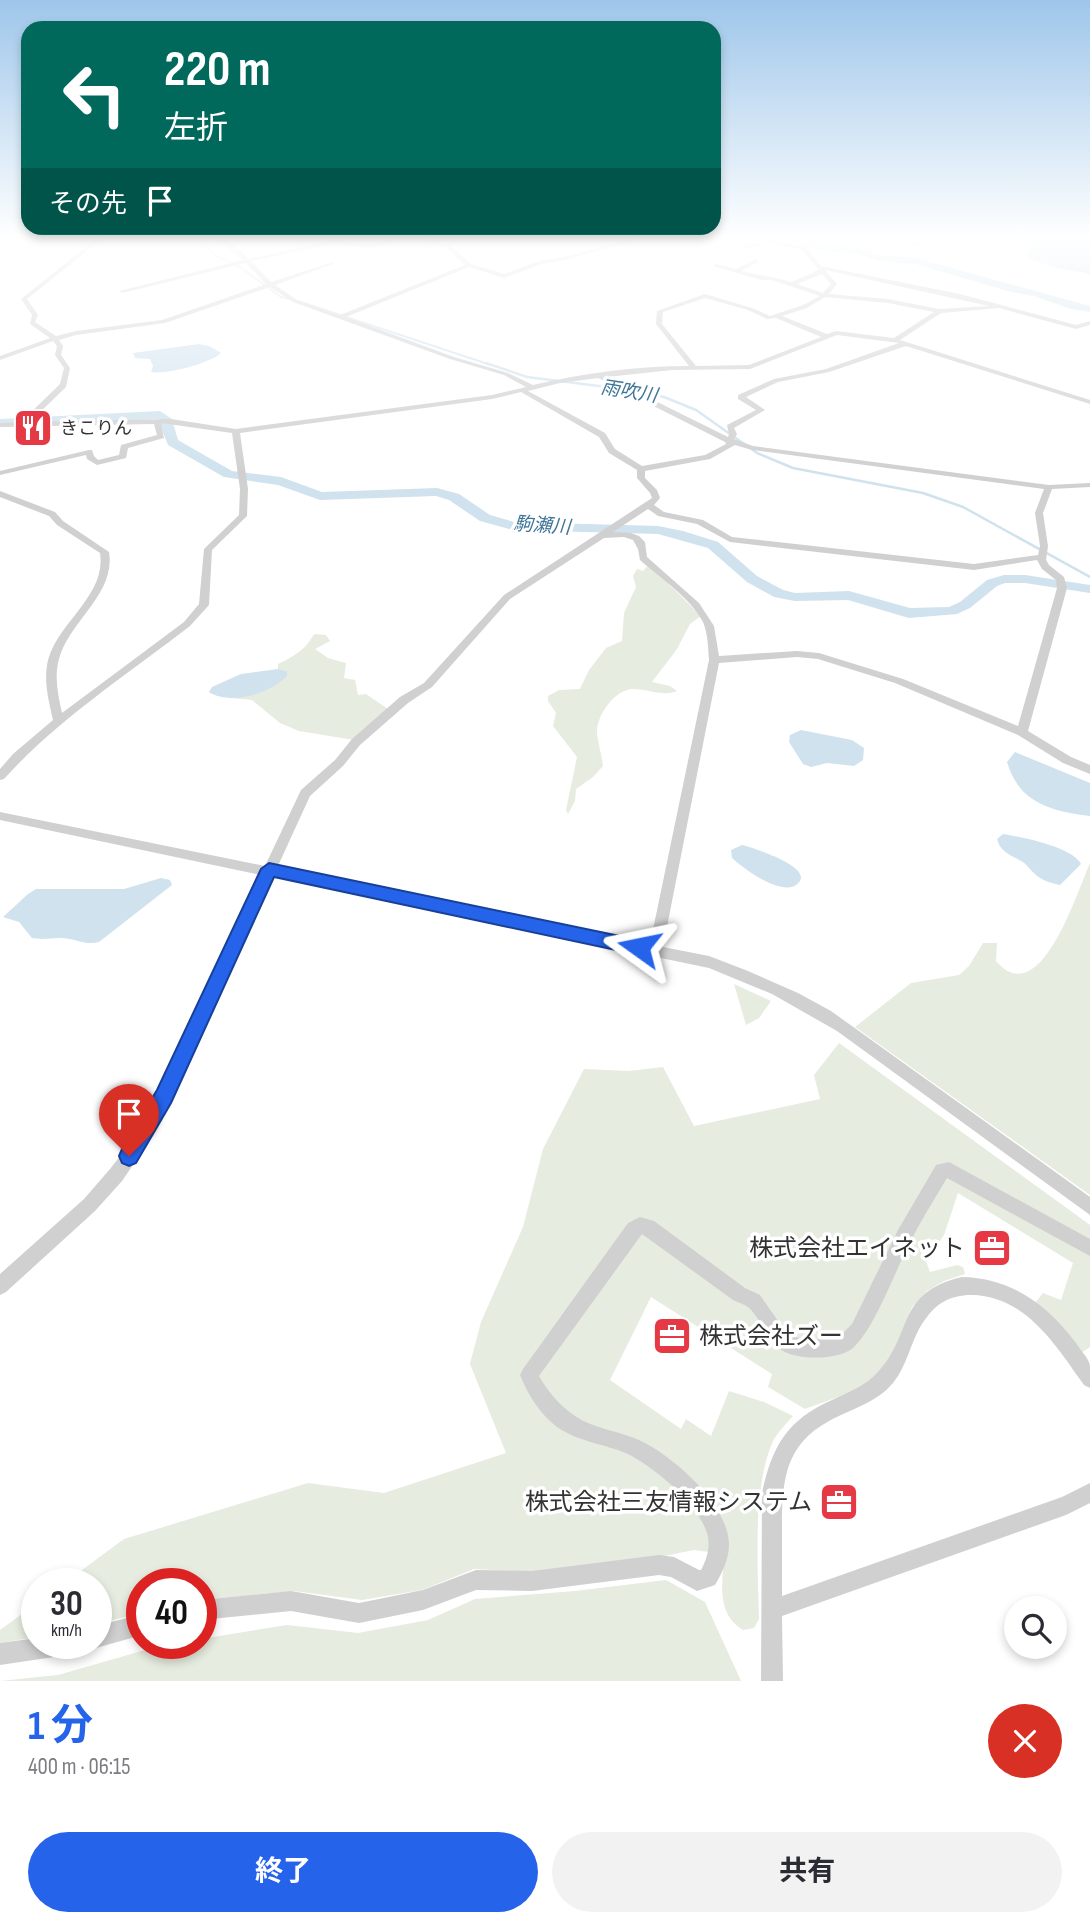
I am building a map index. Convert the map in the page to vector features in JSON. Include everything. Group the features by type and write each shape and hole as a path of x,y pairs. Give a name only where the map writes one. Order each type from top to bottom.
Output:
{"street":[{"path":"24,424 63,385 67,368 58,355 60,346 54,338 32,323 34,317"},
{"path":"0,358 54,338 163,322 176,317"},
{"path":"343,317 452,358 506,374 603,435 612,451 641,469 707,457 733,440"},
{"path":"660,317 659,324 694,368"},
{"path":"780,317 825,336"},
{"path":"895,341 931,317"},
{"path":"1038,317 1076,327 1090,323"},
{"path":"0,425 171,421 236,431 472,400 560,381 632,372 750,368 825,336 844,333 895,341 1090,402"},
{"path":"733,440 730,427 761,410 741,397 776,380 827,370 904,344"},
{"path":"750,368 758,372"},
{"path":"767,376 776,380"},
{"path":"601,377 752,448 1049,488 1090,485"},
{"path":"0,473 89,452 90,457 97,463 123,456 124,447 161,436 159,421"},
{"path":"0,776 17,757 59,721 187,624 204,605 206,554 210,546 243,516 245,504 236,431"},
{"path":"0,1286 83,1212 116,1175 142,1137 164,1097 305,793 338,763 356,742 404,700 428,685 507,597 656,498 654,492 640,478 641,469"},
{"path":"1022,732 1062,586 1045,567 1042,554 1039,513 1049,488"},
{"path":"0,495 52,514 60,523 96,546 106,558 103,575 82,613 58,645 50,676 59,721"},
{"path":"648,505 661,514 700,522 730,540 974,567 1042,554"},
{"path":"605,532 640,540 644,547 643,558 655,566 707,621 714,660 655,951"},
{"path":"714,660 787,654 819,656 899,681 1022,732 1067,760 1090,770"},
{"path":"0,816 269,869 709,962 747,975 803,1001 885,1056 1090,1207"},
{"path":"217,1608 291,1601 359,1613 423,1601 476,1580 532,1581 659,1565 674,1567 697,1581 708,1578 717,1558 717,1532 693,1497 659,1461 633,1446 567,1422 549,1408 529,1375 634,1229 640,1225 648,1227 739,1294 754,1301 779,1337 789,1345 810,1348 831,1348 844,1344 858,1330 904,1236 942,1171 949,1170 1090,1248"},
{"path":"772,1681 772,1493 776,1469 783,1452 798,1430 815,1418 860,1398 878,1385 894,1368 919,1312 932,1299 949,1289 968,1284 995,1289 1017,1298 1040,1316 1090,1379"},
{"path":"771,1610 1066,1505 1090,1493"},
{"path":"0,1654 21,1651"}],"shaded area":[{"path":"649,564 701,616 690,624 677,649 652,682 670,686 677,691 666,693 633,689 613,698 603,712 598,726 603,766 576,789 575,801 568,814 566,810 577,757 553,726 556,713 548,701 548,696 559,690 580,689 589,670 606,648 622,641 624,613 636,587 633,576 637,569 643,571"},
{"path":"315,634 326,635 330,641 315,649 328,658 346,663 344,678 355,680 358,695 366,694 388,709 354,740 299,731 280,723 252,700 231,698 261,692 287,671 278,669 278,664 302,649"},
{"path":"1090,863 1090,1195 855,1027 911,983 959,975 969,966 983,943 997,943 996,961 1012,973 1027,972 1042,960 1055,942"},
{"path":"734,984 771,1001 759,1018 746,1025"},
{"path":"839,1043 1090,1225 1090,1347 1081,1353 1035,1303 1043,1293 1061,1300 1073,1263 958,1193 944,1235 926,1261 930,1272 957,1265 963,1267 965,1274 944,1281 927,1291 912,1307 889,1363 873,1379 854,1391 805,1409 768,1387 772,1374 651,1297 610,1380 681,1429 686,1419 711,1436 729,1391 764,1402 793,1416 773,1441 762,1481 757,1552 759,1619 754,1628 743,1630 734,1623 724,1606 724,1554 694,1550 654,1558 532,1572 474,1569 422,1590 362,1600 294,1591 217,1598 217,1568 126,1568 126,1617 112,1620 112,1568 85,1568 124,1539 308,1483 384,1493 506,1453 470,1364 481,1322 523,1227 543,1149 584,1069 629,1071 663,1067 694,1126 820,1099 814,1075"},
{"path":"666,1580 705,1602 741,1681 0,1681 58,1675 126,1655 126,1659 217,1659 217,1636 287,1625 358,1633 428,1620 475,1599"},
{"path":"21,1615 21,1640 0,1643 0,1630"}],"water":[{"path":"199,344 221,353 177,370 151,372 153,366 150,359 135,358 133,353"},
{"path":"278,669 287,671 287,676 271,688 250,696 228,698 209,692 212,687 241,674"},
{"path":"801,730 852,740 864,748 863,760 854,766 827,763 811,767 803,764 789,742 790,735"},
{"path":"1015,752 1090,783 1090,816 1050,808 1028,796 1012,776 1007,762"},
{"path":"1003,834 1057,848 1076,858 1081,864 1060,885 1046,881 1003,850 997,839"},
{"path":"742,845 792,865 801,878 796,885 789,887 781,887 762,879 732,858 731,850"},
{"path":"161,878 170,880 172,885 99,942 32,938 19,922 3,917 36,889 124,889"}],"waterway":[{"name":"雨吹川","path":"348,317 491,365"},
{"name":"雨吹川","path":"486,363 527,377 623,389"},
{"name":"雨吹川","path":"631,390 664,397 696,410 757,453 793,468 923,493 963,507 1090,577"},
{"name":"駒瀬川","path":"0,423 160,415 166,419 172,442 229,474 281,481 320,496 437,492 454,497 485,518 513,526 658,530 683,535 713,545 752,579 779,594 795,597 849,595 909,613 952,611 965,605 992,583 1004,579 1025,579 1090,589"}],"place":[{"name":"きこりん","path":"33,428"},
{"name":"株式会社エイネット","path":"992,1248"},
{"name":"株式会社ズー","path":"672,1336"},
{"name":"株式会社三友情報システム","path":"839,1502"}],"route":[{"path":"129,1156 164,1097 269,869 639,947"}]}
